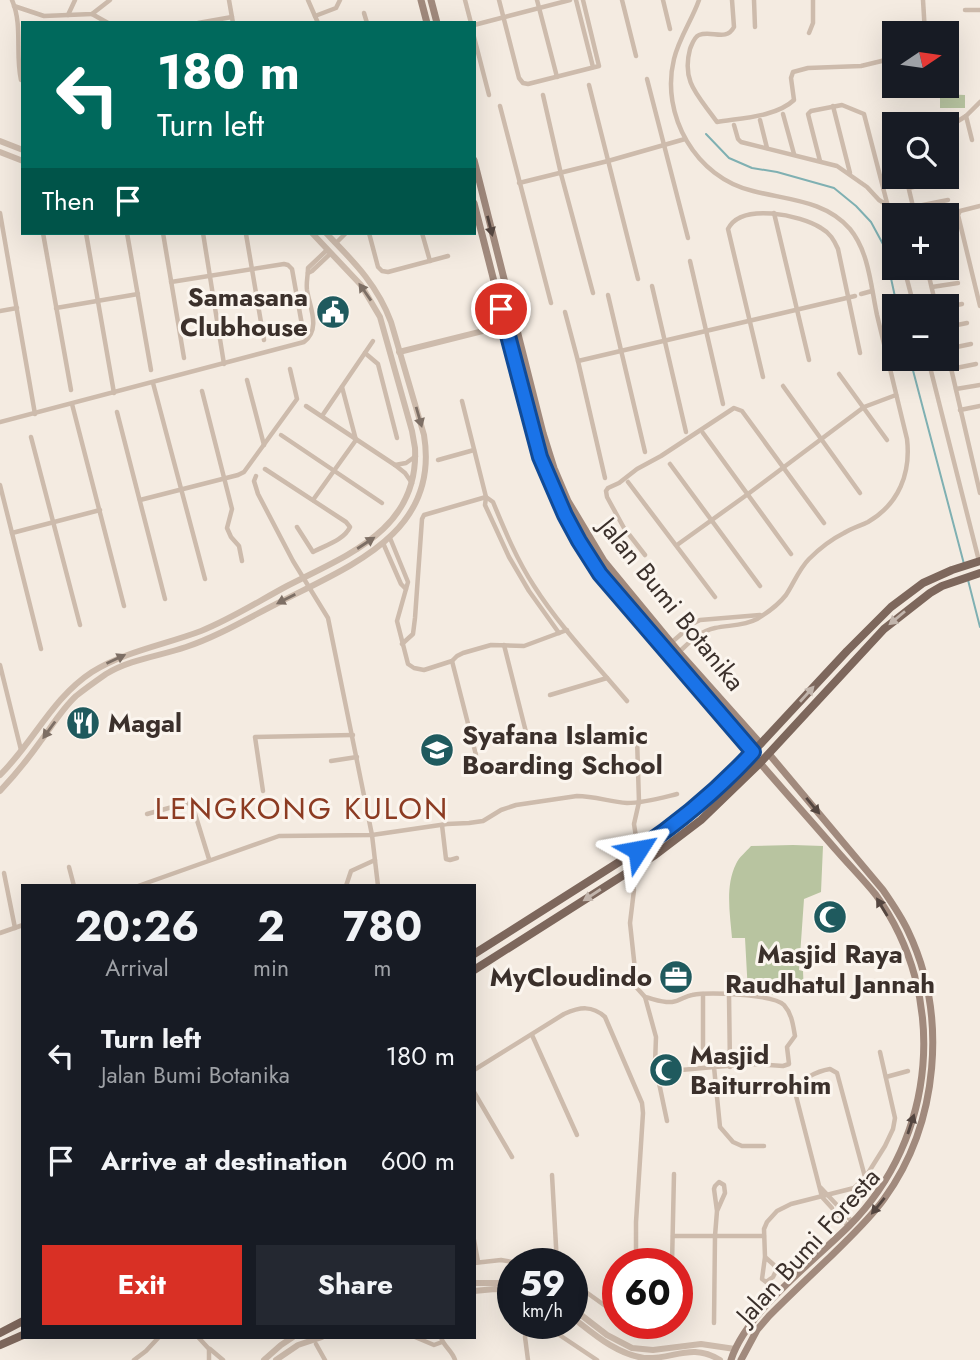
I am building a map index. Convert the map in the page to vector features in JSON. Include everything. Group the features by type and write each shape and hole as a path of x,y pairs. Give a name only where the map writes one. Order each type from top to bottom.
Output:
{"main road":[{"path":"421,0 426,21"},
{"path":"431,0 436,21"},
{"name":"Jalan Bumi Botanika","path":"476,168 543,433 568,501 596,550 625,588 761,744"},
{"name":"Jalan Bumi Botanika","path":"476,211 540,457 565,515 588,556 621,599 753,752"},
{"path":"588,556 596,550"},
{"path":"476,953 638,850 699,806 891,607 923,583 978,561"},
{"path":"476,969 660,851 701,820 769,754 884,628 930,593 979,573"},
{"name":"Jalan Bumi Foresta","path":"730,1360 766,1306 892,1188 912,1149 923,1118 929,1093 932,1054 928,995 914,944 897,911 883,890 769,754"},
{"name":"Jalan Bumi Foresta","path":"741,1360 757,1330 852,1226 877,1193 904,1146 920,1091 924,1028 921,999 907,953 876,895 760,763"},
{"path":"856,873 863,866"},
{"path":"498,940 506,951"},
{"path":"0,1333 21,1322"},
{"path":"0,1345 21,1336"}],"street":[{"path":"68,15 75,0"},
{"path":"92,14 110,0"},
{"path":"229,0 232,20"},
{"path":"308,0 317,21"},
{"path":"315,16 336,8 340,0"},
{"path":"465,0 471,21"},
{"path":"499,0 521,81 528,84 596,67"},
{"path":"537,0 556,77"},
{"path":"476,23 570,0"},
{"path":"576,0 596,67"},
{"path":"583,0 596,67"},
{"path":"622,0 636,56"},
{"path":"663,0 670,29"},
{"path":"679,652 706,631 749,622 764,614 787,593 807,560 837,537 882,513 900,489 906,474 908,457 907,439 867,264 859,243 831,212 816,205 743,188 725,181 706,167 685,139 677,119 671,75 676,54 699,0"},
{"path":"732,0 732,30 726,35 696,37 689,52 688,78 717,122 767,113 786,106 794,100 790,78 793,72 808,68 882,61"},
{"path":"754,0 755,27"},
{"path":"810,33 813,0"},
{"path":"922,0 924,21"},
{"path":"21,80 13,3 44,16 92,14 104,21"},
{"path":"965,10 980,10"},
{"path":"364,13 366,21"},
{"path":"476,45 489,95"},
{"path":"647,79 688,237"},
{"path":"589,85 638,279"},
{"path":"543,94 593,293"},
{"path":"959,120 980,102"},
{"path":"820,161 808,114 811,111 842,105 864,114 887,203"},
{"path":"500,106 551,303"},
{"path":"833,106 850,174"},
{"path":"783,114 794,154"},
{"path":"965,116 972,140"},
{"path":"760,120 767,148"},
{"path":"734,125 741,142 837,166 867,187 884,203"},
{"path":"519,183 685,139"},
{"path":"0,141 21,149"},
{"path":"0,152 21,160"},
{"path":"933,203 948,200"},
{"path":"980,206 960,211 958,215 977,280 980,306"},
{"path":"0,213 35,414"},
{"path":"774,213 809,360"},
{"path":"763,377 728,229 734,220 742,216 774,213 810,222 831,236 838,249 860,353"},
{"path":"43,235 71,390"},
{"path":"86,235 114,393"},
{"path":"127,235 151,370"},
{"path":"163,235 184,358"},
{"path":"203,235 224,364"},
{"path":"246,235 264,340"},
{"path":"0,775 67,691 84,677 116,659 213,625 362,546 394,519 412,483 416,456 384,328 375,306 361,285 314,235"},
{"path":"0,791 65,708 84,690 119,667 214,636 308,587 369,554 390,538 405,520 424,477 424,435 385,305 377,290 330,235"},
{"path":"336,243 344,235"},
{"path":"370,235 378,267 382,271 388,272 448,256"},
{"path":"423,235 430,261"},
{"path":"0,422 298,345 312,333 314,323 307,289 308,273 329,251"},
{"path":"690,261 723,404"},
{"path":"172,282 288,265 292,269 302,325"},
{"path":"930,280 933,294"},
{"path":"932,288 958,283"},
{"path":"652,286 686,432"},
{"path":"861,294 872,291"},
{"path":"56,308 138,294"},
{"path":"608,295 645,452"},
{"path":"578,361 855,296"},
{"path":"0,311 17,308"},
{"path":"565,312 605,478"},
{"path":"391,354 515,323"},
{"path":"959,325 967,323"},
{"path":"322,416 373,341"},
{"path":"959,347 971,344"},
{"path":"365,354 378,364 397,438"},
{"path":"959,367 976,364"},
{"path":"140,500 244,472 297,399 290,369"},
{"path":"931,371 978,561"},
{"path":"952,371 980,493"},
{"path":"839,373 887,440"},
{"path":"247,380 264,444"},
{"path":"153,383 205,579"},
{"path":"956,389 980,385"},
{"path":"783,386 860,493"},
{"path":"342,387 356,440"},
{"path":"202,391 233,513 227,528 239,546 242,561"},
{"path":"677,545 864,407 896,396"},
{"path":"462,401 486,496 485,505 509,557 559,633"},
{"path":"72,404 124,606"},
{"path":"306,406 395,465 412,483"},
{"path":"960,411 980,406"},
{"path":"645,555 624,528 607,497 608,488 667,453 731,408 742,411 824,523"},
{"path":"117,412 165,598"},
{"path":"703,433 791,554"},
{"path":"281,435 382,503"},
{"path":"31,437 80,625"},
{"path":"313,500 356,440"},
{"path":"438,460 474,450"},
{"path":"395,465 406,463 416,456"},
{"path":"670,464 760,586"},
{"path":"265,469 346,522 349,531 343,537 313,552 298,527"},
{"path":"256,476 254,481 258,494 308,587 328,618 358,757 378,884"},
{"path":"628,482 715,597"},
{"path":"0,485 41,649"},
{"path":"486,496 493,502 515,554 534,587 627,701"},
{"path":"402,644 413,634 424,515 486,496"},
{"path":"12,533 100,510"},
{"path":"390,538 408,582 397,621 408,664 414,668 424,670 452,661 463,653 491,645 524,646 567,630"},
{"path":"383,543 406,590"},
{"path":"672,642 700,620 764,614"},
{"path":"183,637 185,647"},
{"path":"504,645 529,744"},
{"path":"452,661 476,755"},
{"path":"0,665 22,750"},
{"path":"550,695 607,678"},
{"path":"595,740 633,734 636,736 639,802 634,824 638,850"},
{"path":"262,791 255,737 353,735"},
{"path":"331,761 358,757"},
{"path":"143,884 279,836 372,835 483,821 506,808 578,796 625,803 677,794"},
{"path":"147,814 192,804 209,859"},
{"path":"442,825 446,859 457,858"},
{"path":"347,884 351,871 375,860"},
{"path":"69,867 74,884"},
{"path":"631,870 634,890 630,923 637,988 645,997 656,1037 654,1059 667,1121"},
{"path":"5,873 15,928"},
{"path":"0,933 21,926"},
{"path":"645,997 673,1002 686,996 703,994 768,997 781,1002 790,1013 795,1036 787,1047 789,1063 783,1066 757,1064 681,1070 672,1063 654,1059"},
{"path":"703,994 703,1048"},
{"path":"729,995 730,1067"},
{"path":"476,1069 573,1010 597,1009 605,1017 642,1103 636,1248"},
{"path":"533,1035 578,1135"},
{"path":"765,1257 774,1265 776,1271 773,1277 764,1282 764,1229 767,1223 791,1204 854,1188 865,1178 885,1146 895,1118 880,1052"},
{"path":"714,1068 720,1127 733,1142 742,1146 764,1146"},
{"path":"852,1226 820,1187 795,1092 801,1082 824,1070 830,1069 837,1073 865,1178"},
{"path":"886,1077 908,1070"},
{"path":"476,1095 512,1157"},
{"path":"673,1248 674,1174"},
{"path":"552,1175 556,1248"},
{"path":"714,1323 715,1236 718,1211 725,1193 724,1185 719,1182 714,1189 718,1211"},
{"path":"673,1236 764,1236"},
{"path":"476,1262 497,1261"},
{"path":"476,1283 497,1283"},
{"path":"476,1291 497,1289"},
{"path":"588,1320 607,1335 632,1348 653,1350 694,1345 735,1349"},
{"path":"528,1360 527,1328 537,1323 596,1360"},
{"path":"588,1329 616,1349 635,1356 658,1358 692,1352 710,1354 720,1360"},
{"path":"134,1360 157,1339"},
{"path":"200,1339 223,1360"},
{"path":"264,1360 290,1339"},
{"path":"270,1353 276,1360 298,1345 316,1339"},
{"path":"420,1339 434,1345 441,1340 455,1360"},
{"path":"316,1344 324,1360"},
{"path":"710,1354 713,1346"},
{"path":"209,1349 209,1360"},
{"path":"146,1351 146,1360"}],"green space":[{"path":"959,95 965,95 965,108 940,108 940,98 959,98"},
{"path":"751,846 823,846 821,892 804,899 799,970 803,971 804,994 748,993 745,938 732,938 730,881 739,859"}],"waterway":[{"path":"706,134 729,158 752,168 834,188 856,206 871,222 884,246 894,294"},
{"path":"913,371 964,564"},
{"path":"968,580 980,627"}],"place":[{"name":"Samasana Clubhouse","path":"333,312"},
{"name":"Magal","path":"83,723"},
{"name":"Syafana Islamic Boarding School","path":"437,750"},
{"name":"Masjid Raya Raudhatul Jannah","path":"830,917"},
{"name":"MyCloudindo","path":"676,977"},
{"name":"Masjid Baiturrohim","path":"666,1070"}],"district":[{"name":"LENGKONG KULON","path":"302,808"}],"route":[{"path":"501,309 540,457 551,486 579,541 600,574 753,752 699,806 638,850"}]}
